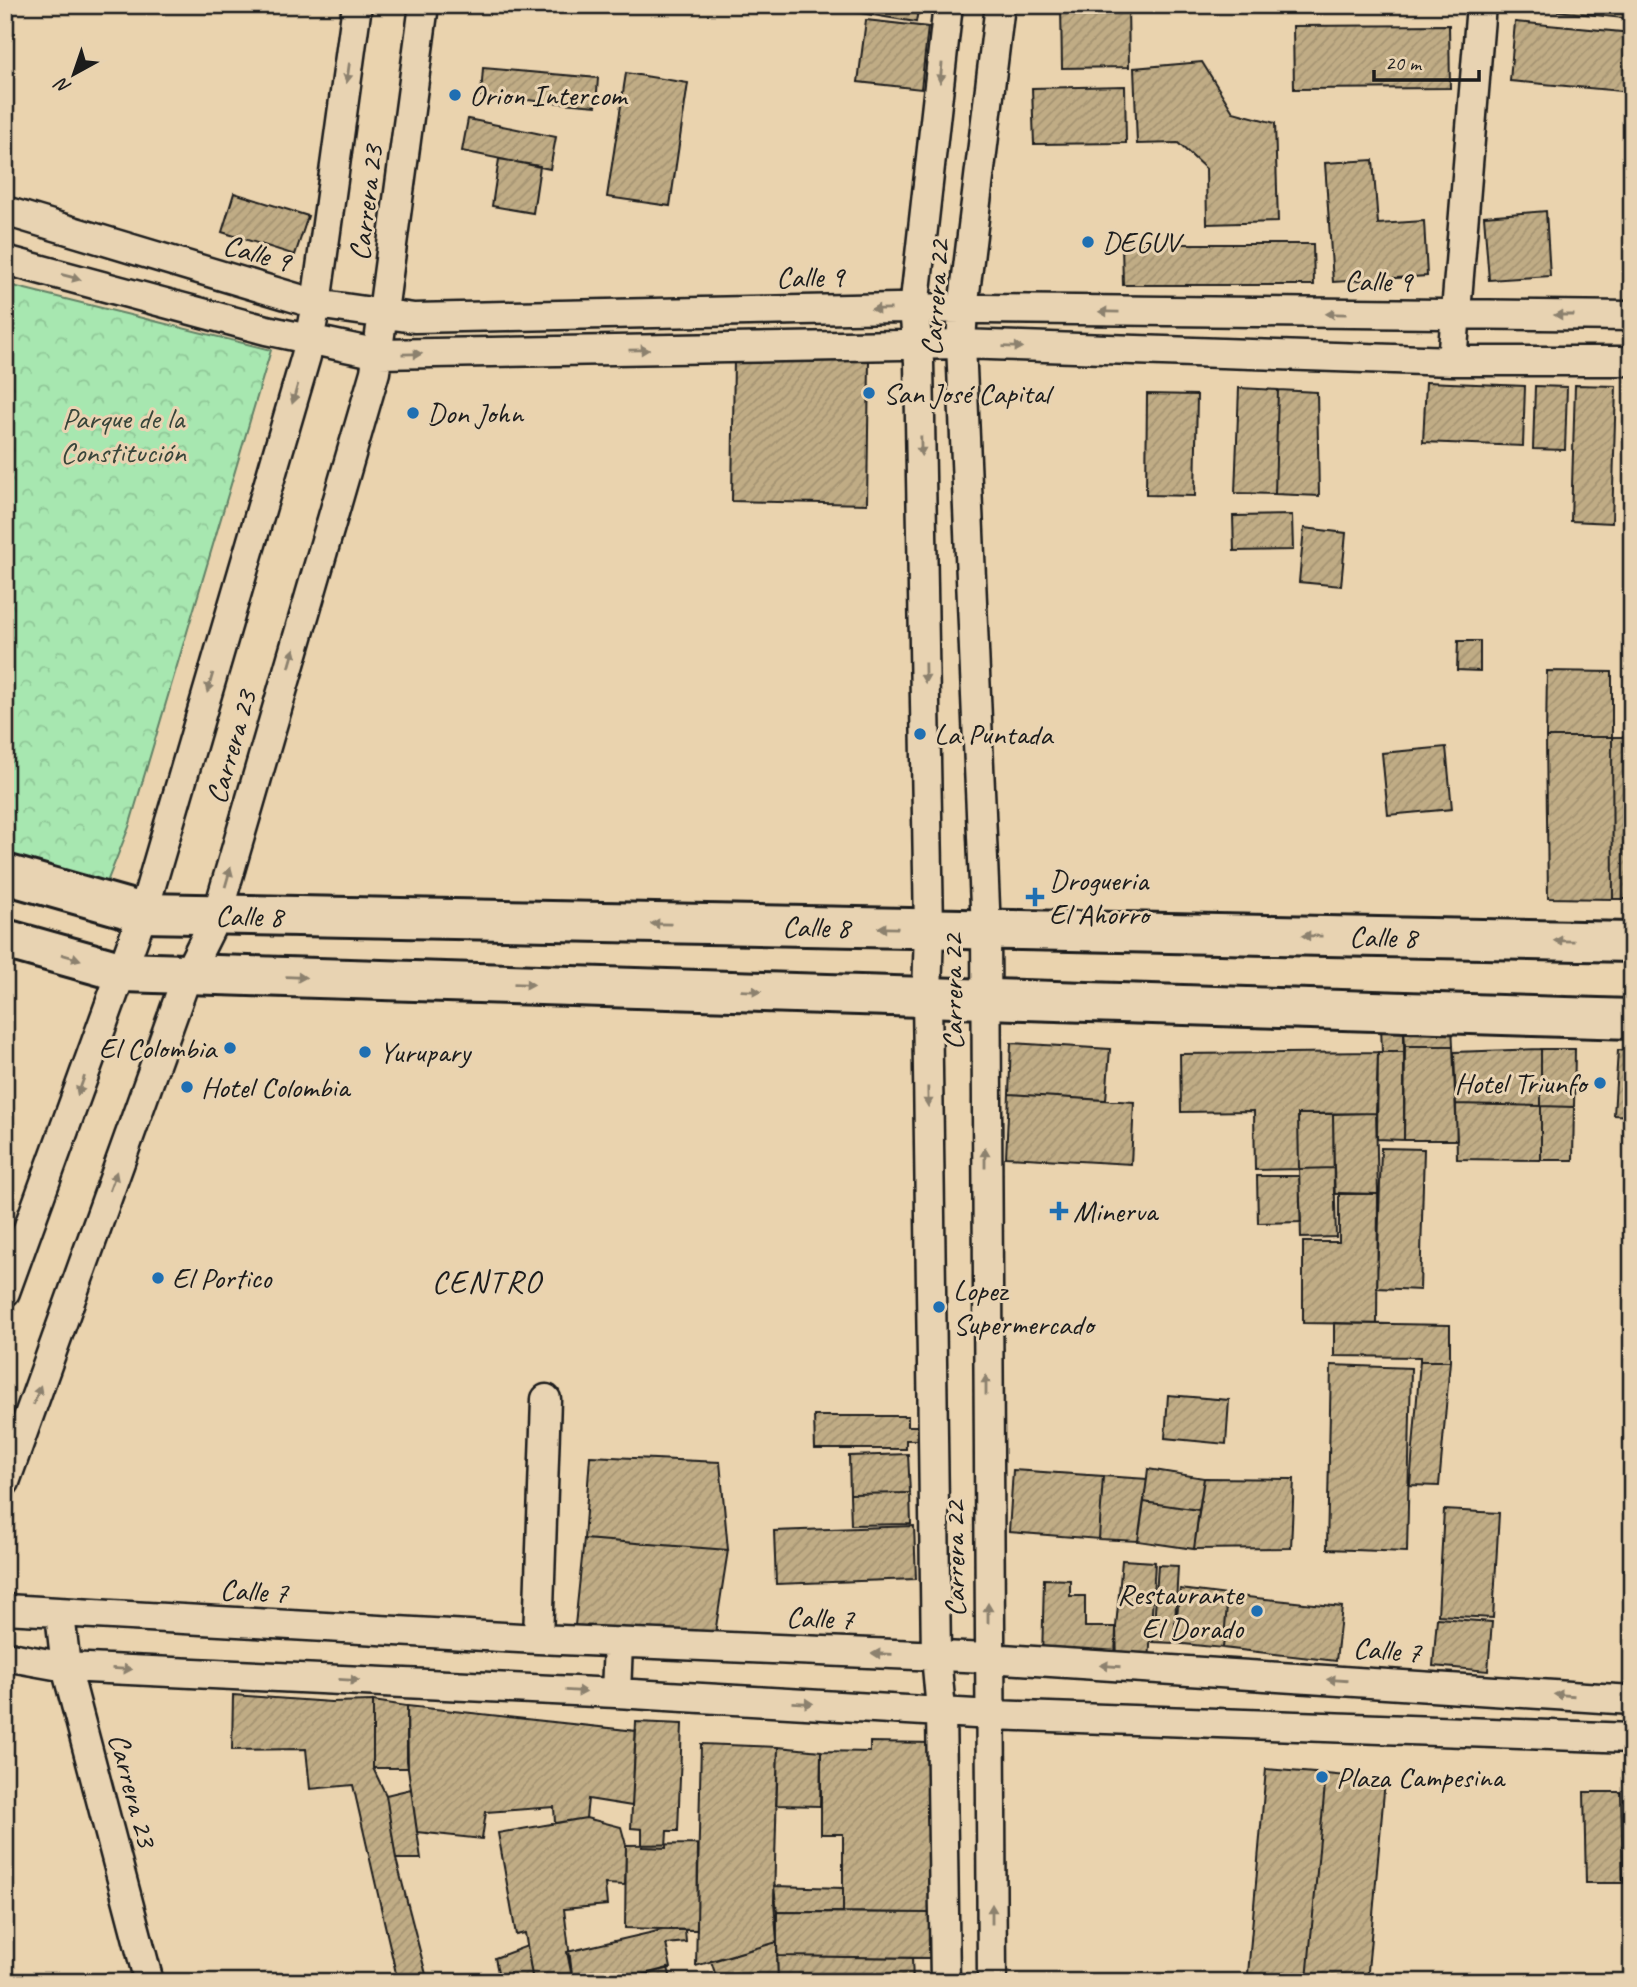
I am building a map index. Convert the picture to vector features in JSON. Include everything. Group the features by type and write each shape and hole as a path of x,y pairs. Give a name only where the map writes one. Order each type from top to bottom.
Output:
{"main road":[{"name":"Calle 8","path":"5,874 143,914 1632,942"},
{"name":"Calle 8","path":"5,939 123,972 1632,1019"}],"street":[{"name":"Carrera 23","path":"5,1292 143,914 309,340 357,5"},
{"name":"Carrera 23","path":"5,1482 188,973 217,915 379,354 424,5"},
{"name":"Carrera 22","path":"945,1982 941,1710 936,1656 920,376 914,309 948,5"},
{"name":"Carrera 22","path":"992,1982 985,930 961,344 962,309 1000,5"},
{"path":"1452,361 1453,315 1481,5"},
{"name":"Calle 9","path":"5,211 316,304 414,318 914,309 1632,316"},
{"path":"5,260 309,340 379,354 961,344 1452,361 1632,361"},
{"path":"538,1639 547,1399"},
{"name":"Calle 7","path":"5,1609 618,1643 988,1658 1632,1700"},
{"name":"Carrera 23","path":"60,1614 66,1667 149,1982"},
{"path":"615,1693 618,1643"},
{"path":"5,1657 66,1667 615,1693 992,1715 1632,1738"}],"green space":[{"name":"Parque de la Constitución","path":"5,284 271,350 129,827 105,887 5,856"}],"building":[{"path":"812,5 919,5 916,22"},
{"path":"1061,5 1128,5 1129,67 1062,68"},
{"path":"1510,5 1632,5 1632,19 1510,6"},
{"path":"866,20 928,27 921,89 858,82"},
{"path":"1515,22 1632,33 1632,92 1510,81"},
{"path":"1449,25 1450,88 1294,89 1293,26"},
{"path":"1202,62 1233,112 1275,123 1278,222 1207,224 1206,169 1178,143 1137,144 1134,68"},
{"path":"483,68 598,78 596,106 481,96"},
{"path":"626,73 688,83 670,206 607,197"},
{"path":"1125,86 1126,143 1034,144 1032,88"},
{"path":"468,119 556,137 550,169 462,151"},
{"path":"1626,121 1632,121 1632,273 1630,273"},
{"path":"499,159 540,166 533,213 492,206"},
{"path":"1373,160 1378,224 1424,221 1427,276 1333,282 1325,163"},
{"path":"234,193 308,216 295,255 222,232"},
{"path":"1546,211 1550,276 1489,280 1484,216"},
{"path":"1122,244 1313,244 1314,285 1123,285"},
{"name":"San José Capital","path":"734,358 869,361 867,504 732,501"},
{"path":"1426,382 1525,386 1523,446 1423,442"},
{"path":"1575,385 1616,386 1612,523 1571,521"},
{"path":"1535,386 1567,387 1565,450 1533,449"},
{"path":"1239,388 1278,390 1275,494 1235,493"},
{"path":"1278,390 1317,392 1319,496 1275,494"},
{"path":"1147,394 1197,395 1195,496 1146,495"},
{"path":"1292,515 1293,550 1234,551 1233,516"},
{"path":"1304,528 1346,533 1341,586 1299,582"},
{"path":"1458,641 1480,641 1480,671 1457,670"},
{"path":"1547,671 1612,672 1612,737 1546,737"},
{"path":"1546,737 1612,737 1613,899 1548,898"},
{"path":"1612,737 1632,737 1632,899 1613,899"},
{"path":"1446,747 1452,809 1388,815 1382,753"},
{"path":"1452,1025 1453,1046 1405,1046 1404,1026"},
{"path":"1404,1026 1404,1052 1382,1052 1381,1027"},
{"path":"1011,1043 1110,1049 1106,1100 1009,1094"},
{"path":"1405,1046 1453,1046 1457,1140 1404,1140"},
{"path":"1541,1049 1541,1106 1456,1104 1454,1052"},
{"path":"1541,1049 1575,1049 1574,1107 1541,1106"},
{"path":"1618,1050 1632,1051 1632,1116 1614,1115"},
{"path":"1378,1052 1404,1052 1404,1140 1377,1139"},
{"path":"1378,1052 1376,1113 1298,1114 1299,1169 1255,1170 1254,1111 1181,1112 1180,1054"},
{"path":"1009,1094 1134,1102 1131,1164 1006,1157"},
{"path":"1456,1104 1541,1106 1541,1160 1457,1159"},
{"path":"1541,1106 1574,1107 1573,1160 1541,1160"},
{"path":"1376,1113 1378,1194 1334,1194 1333,1114"},
{"path":"1298,1114 1333,1114 1334,1168 1299,1169"},
{"path":"1381,1148 1424,1149 1420,1290 1377,1288"},
{"path":"1334,1168 1336,1237 1301,1238 1299,1169"},
{"path":"1257,1176 1299,1176 1301,1222 1258,1223"},
{"path":"1339,1193 1378,1194 1377,1324 1303,1323 1303,1242 1339,1242"},
{"path":"1334,1323 1450,1325 1450,1361 1420,1361 1420,1357 1334,1356"},
{"path":"1420,1361 1450,1361 1439,1486 1410,1485"},
{"path":"1331,1365 1411,1368 1407,1552 1327,1549"},
{"path":"1168,1395 1229,1400 1226,1444 1165,1438"},
{"path":"814,1416 908,1416 908,1426 918,1426 918,1440 906,1440 906,1449 815,1449"},
{"path":"908,1454 910,1493 850,1494 849,1456"},
{"path":"590,1456 720,1462 728,1550 584,1539"},
{"path":"1148,1469 1204,1478 1199,1510 1144,1502"},
{"path":"1013,1470 1103,1476 1099,1539 1009,1532"},
{"path":"1103,1476 1147,1479 1138,1541 1099,1539"},
{"path":"1204,1478 1294,1479 1291,1548 1194,1549"},
{"path":"910,1493 911,1524 851,1525 850,1494"},
{"path":"1144,1502 1199,1510 1194,1549 1138,1541"},
{"path":"1444,1510 1499,1513 1493,1618 1438,1615"},
{"path":"914,1526 916,1579 776,1584 774,1531"},
{"path":"584,1539 728,1550 714,1640 574,1635"},
{"path":"1122,1560 1155,1562 1149,1663 1117,1661 1116,1627"},
{"path":"1158,1565 1178,1566 1174,1643 1153,1642"},
{"path":"1044,1579 1070,1580 1070,1596 1085,1596 1085,1627 1116,1627 1115,1662 1042,1660"},
{"path":"1180,1589 1228,1595 1223,1648 1174,1643"},
{"path":"1228,1595 1342,1607 1336,1661 1223,1648"},
{"path":"1437,1618 1492,1622 1488,1671 1433,1666"},
{"path":"233,1695 331,1702 373,1701 373,1768 386,1795 396,1859 428,1982 398,1982 353,1785 310,1789 306,1749 232,1750"},
{"path":"373,1701 407,1706 408,1768 373,1768"},
{"path":"407,1706 636,1731 632,1806 588,1799 586,1818 555,1823 554,1807 486,1812 482,1839 417,1832 407,1761"},
{"path":"636,1722 682,1724 678,1831 667,1831 666,1848 642,1847 642,1829 631,1828"},
{"path":"870,1742 934,1743 930,1913 843,1912 843,1834 821,1834 821,1751 870,1752"},
{"path":"701,1744 778,1747 774,1901 777,1942 696,1966"},
{"path":"778,1747 821,1751 820,1806 776,1805"},
{"path":"1266,1769 1326,1774 1307,1980 1248,1974"},
{"path":"1326,1774 1385,1780 1367,1982 1307,1980"},
{"path":"411,1789 421,1859 396,1859 386,1795"},
{"path":"1584,1792 1621,1792 1623,1883 1586,1883"},
{"path":"586,1818 621,1827 626,1845 625,1885 605,1884 607,1905 564,1909 573,1982 533,1982 525,1933 516,1935 498,1833"},
{"path":"698,1844 697,1930 625,1928 626,1845"},
{"path":"774,1886 843,1888 843,1912 777,1912"},
{"path":"777,1912 930,1913 931,1958 777,1956"},
{"path":"662,1930 685,1930 686,1942 666,1944 671,1968 614,1982 573,1982 567,1952"},
{"path":"777,1942 778,1982 718,1982 711,1961"},
{"path":"527,1946 533,1982 500,1982 495,1958"},
{"path":"777,1956 912,1958 913,1982 778,1982"},
{"path":"668,1968 672,1982 614,1982"}],"place":[{"name":"Orion Intercom","path":"455,95"},
{"name":"DEGUV","path":"1088,242"},
{"name":"San José Capital","path":"869,393"},
{"name":"Don John","path":"413,413"},
{"name":"La Puntada","path":"920,734"},
{"name":"Drogueria El Ahorro","path":"1035,897"},
{"name":"El Colombia","path":"230,1048"},
{"name":"Yurupary","path":"365,1052"},
{"name":"Hotel Triunfo","path":"1600,1083"},
{"name":"Hotel Colombia","path":"187,1087"},
{"name":"Minerva","path":"1059,1211"},
{"name":"El Portico","path":"158,1278"},
{"name":"Lopez Supermercado","path":"939,1307"},
{"name":"Restaurante El Dorado","path":"1257,1611"},
{"name":"Plaza Campesina","path":"1322,1777"}],"district":[{"name":"CENTRO","path":"487,1281"}]}
